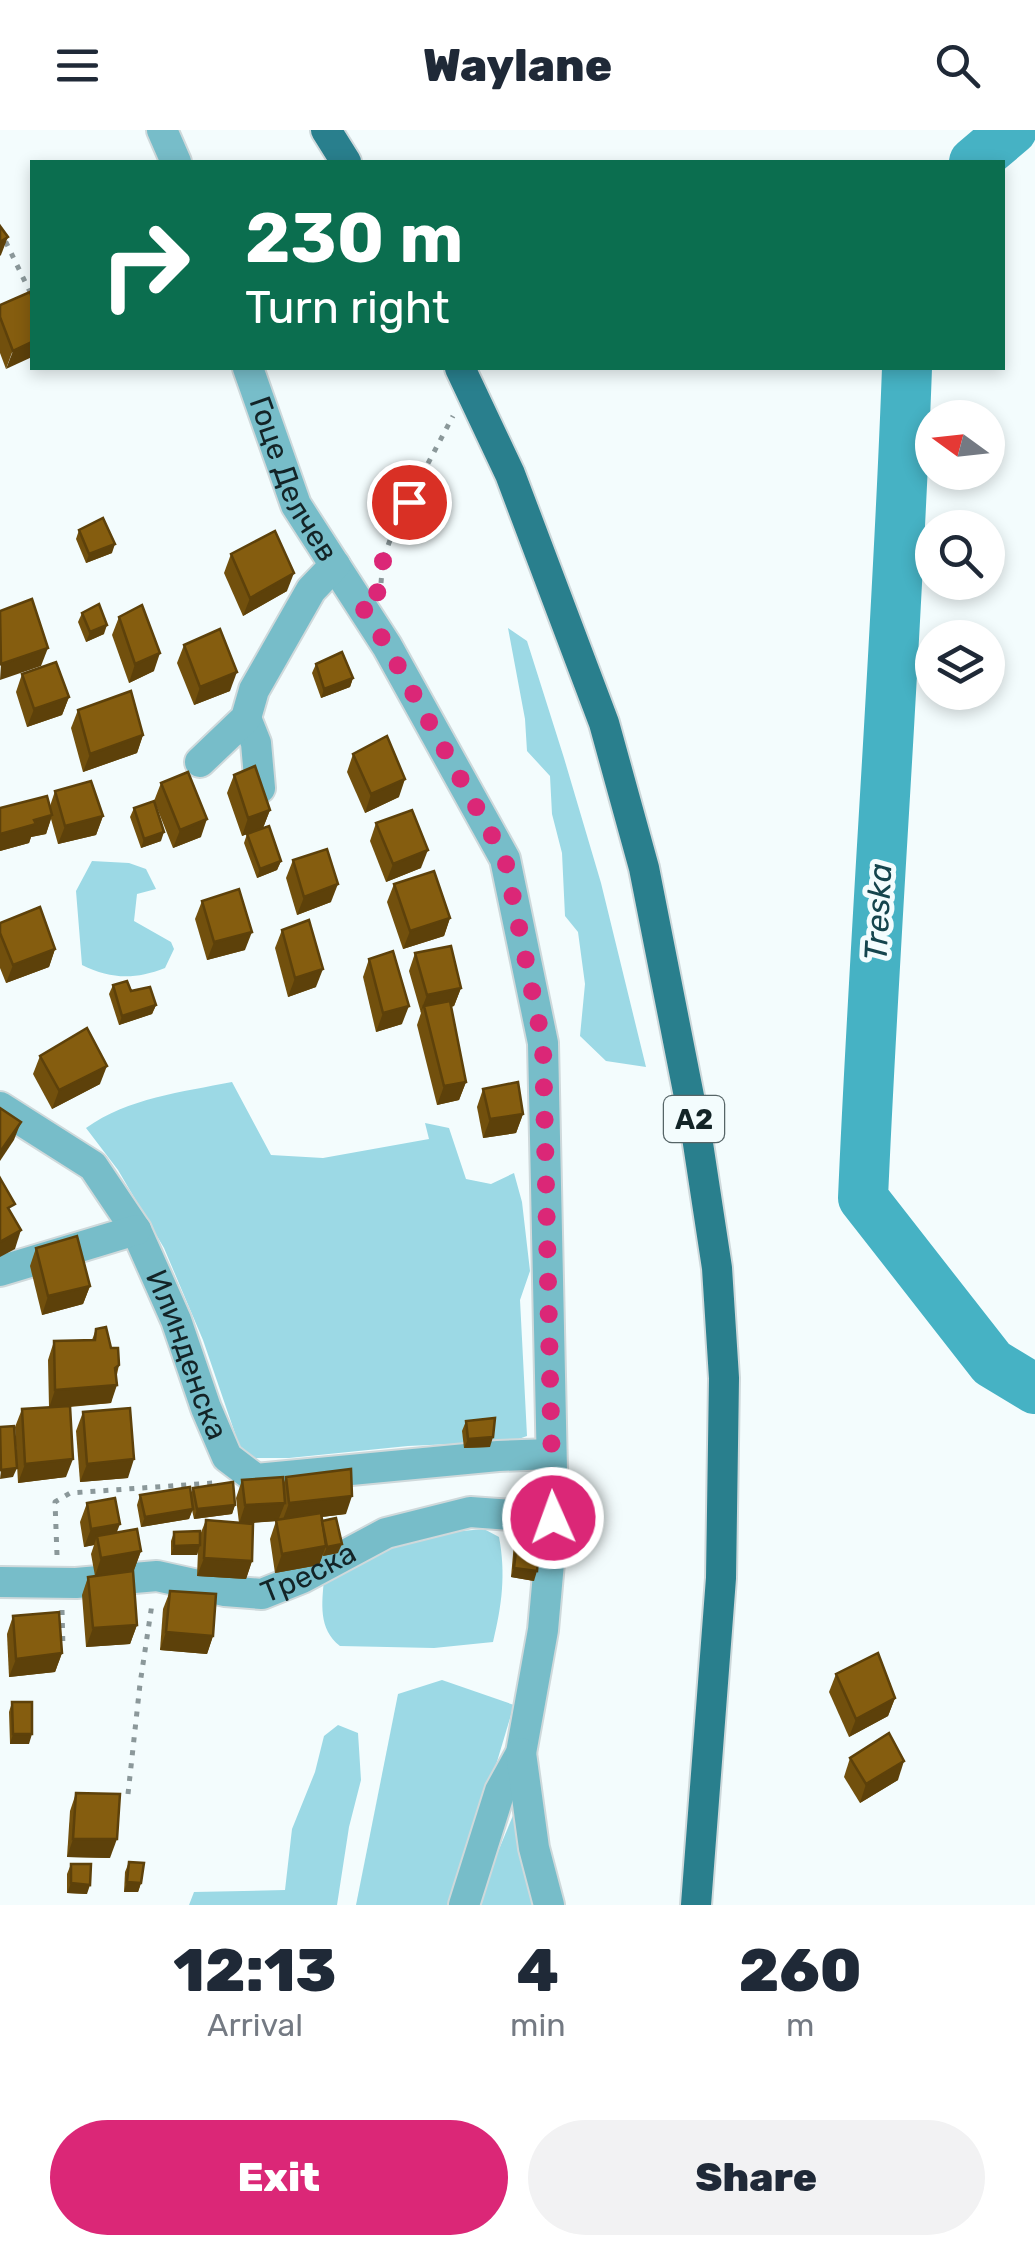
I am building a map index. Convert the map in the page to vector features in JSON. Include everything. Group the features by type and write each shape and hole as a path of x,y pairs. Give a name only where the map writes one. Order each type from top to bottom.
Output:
{"main road":[{"path":"326,130 345,160"},
{"name":"A2","path":"465,378 510,474 604,723 644,868 667,978 714,1250 724,1378 722,1578 696,1905"}],"street":[{"path":"162,130 175,160"},
{"name":"Гоце Делчев","path":"249,370 296,506 387,646 505,859 543,1044 553,1518 542,1630 521,1753 500,1790 464,1905"},
{"path":"200,762 246,718 254,690 311,590 335,565"},
{"path":"246,718 256,743 260,788"},
{"name":"Илинденска","path":"0,1107 93,1166 136,1230 176,1320 227,1456 256,1479"},
{"path":"0,1271 136,1230"},
{"path":"256,1479 550,1454"},
{"name":"Треска","path":"0,1582 59,1584 157,1576 225,1592 262,1594 302,1578 386,1532 470,1512 553,1518"},
{"path":"521,1753 534,1848 549,1905"}],"path":[{"path":"0,230 30,292"},
{"path":"358,600 378,592 383,559 396,524 465,378"},
{"path":"63,1649 55,1502 70,1493 256,1479"},
{"path":"128,1794 157,1576"}],"shaded area":[{"path":"508,628 527,641 564,758 601,883 646,1067 606,1061 580,1036 585,984 578,932 565,916 562,853 552,814 550,776 527,751"},
{"path":"92,861 129,863 146,869 156,889 137,894 134,921 171,942 174,949 165,968 123,976 82,965 76,891"},
{"path":"232,1082 271,1155 323,1158 429,1139 425,1123 449,1128 466,1179 491,1184 514,1173 522,1202 530,1271 520,1300 527,1436 513,1441 289,1458 253,1458 239,1445 203,1340 164,1248 118,1170 86,1128 137,1103"},
{"path":"484,1529 499,1537 502,1564 501,1602 493,1642 434,1648 340,1646 328,1632 323,1615 324,1579 403,1542 440,1533"},
{"path":"442,1680 514,1705 454,1905 356,1905 398,1694"},
{"path":"338,1725 358,1733 361,1780 337,1905 189,1905 194,1892 285,1890 292,1829 315,1772 324,1736"},
{"path":"514,1813 540,1905 477,1905 478,1900"}],"building":[{"path":"0,226 8,237 0,242"},
{"path":"30,292 30,343 13,351 0,317 0,305"},
{"path":"103,518 115,544 89,554 79,530"},
{"path":"275,531 294,573 250,598 231,554"},
{"path":"32,599 48,648 1,664 0,611"},
{"path":"99,604 107,625 90,632 82,613"},
{"path":"142,605 160,653 135,664 119,617"},
{"path":"220,629 237,672 200,687 184,645"},
{"path":"342,652 353,678 324,689 316,664"},
{"path":"56,662 69,697 34,709 22,674"},
{"path":"131,691 143,735 90,754 78,710"},
{"path":"387,736 405,779 371,794 353,754"},
{"path":"255,766 270,810 248,818 234,775"},
{"path":"188,772 207,819 180,830 161,783"},
{"path":"91,781 103,816 65,826 55,791"},
{"path":"47,796 52,815 0,834 0,808"},
{"path":"154,801 164,832 144,839 134,808"},
{"path":"412,810 428,850 393,864 376,823"},
{"path":"269,826 281,861 260,869 247,834"},
{"path":"327,849 338,884 304,897 293,860"},
{"path":"434,871 450,918 410,931 394,884"},
{"path":"239,889 252,932 214,942 202,901"},
{"path":"40,907 55,949 13,965 0,923"},
{"path":"309,920 323,969 295,978 282,930"},
{"path":"451,946 461,988 427,995 415,953"},
{"path":"393,951 409,1006 383,1013 369,959"},
{"path":"127,981 131,991 150,987 156,1005 122,1016 113,985"},
{"path":"450,1001 466,1082 444,1086 424,1006"},
{"path":"87,1028 107,1066 59,1090 40,1056"},
{"path":"518,1082 523,1114 490,1119 483,1089"},
{"path":"0,1108 21,1122 0,1152"},
{"path":"0,1178 15,1204 8,1208 21,1230 0,1242"},
{"path":"77,1236 90,1286 48,1296 36,1248"},
{"path":"106,1327 111,1348 118,1348 117,1385 55,1390 54,1341 95,1340 96,1329"},
{"path":"70,1406 73,1459 25,1464 22,1409"},
{"path":"130,1408 134,1459 87,1464 83,1412"},
{"path":"495,1418 493,1437 468,1439 466,1421"},
{"path":"14,1426 17,1468 1,1470 0,1427"},
{"path":"351,1469 352,1496 289,1503 286,1477"},
{"path":"283,1477 285,1503 245,1505 242,1480"},
{"path":"233,1482 235,1505 197,1509 193,1488"},
{"path":"190,1487 193,1509 145,1517 140,1495"},
{"path":"115,1498 120,1524 91,1529 87,1503"},
{"path":"321,1513 326,1546 282,1554 276,1520"},
{"path":"336,1518 342,1544 327,1547 322,1521"},
{"path":"206,1520 253,1524 252,1561 204,1558"},
{"path":"137,1529 141,1551 101,1558 97,1536"},
{"path":"200,1531 200,1545 174,1546 174,1532"},
{"path":"518,1533 540,1536 537,1571 514,1568"},
{"path":"133,1571 137,1625 93,1628 88,1577"},
{"path":"170,1591 216,1594 213,1636 166,1632"},
{"path":"59,1612 62,1653 16,1659 13,1616"},
{"path":"878,1653 895,1698 856,1719 836,1674"},
{"path":"12,1702 32,1702 32,1734 13,1734"},
{"path":"889,1733 904,1761 866,1784 850,1758"},
{"path":"76,1793 120,1794 117,1839 73,1839"},
{"path":"129,1862 144,1863 141,1883 127,1882"},
{"path":"71,1864 91,1864 90,1885 71,1883"}],"waterway":[{"name":"Treska","path":"976,160 1012,130"},
{"name":"Treska","path":"907,370 863,1198 992,1363 1035,1389"}],"route":[{"path":"409,502 383,559 378,592 358,600 505,859 543,1044 553,1518"}]}
